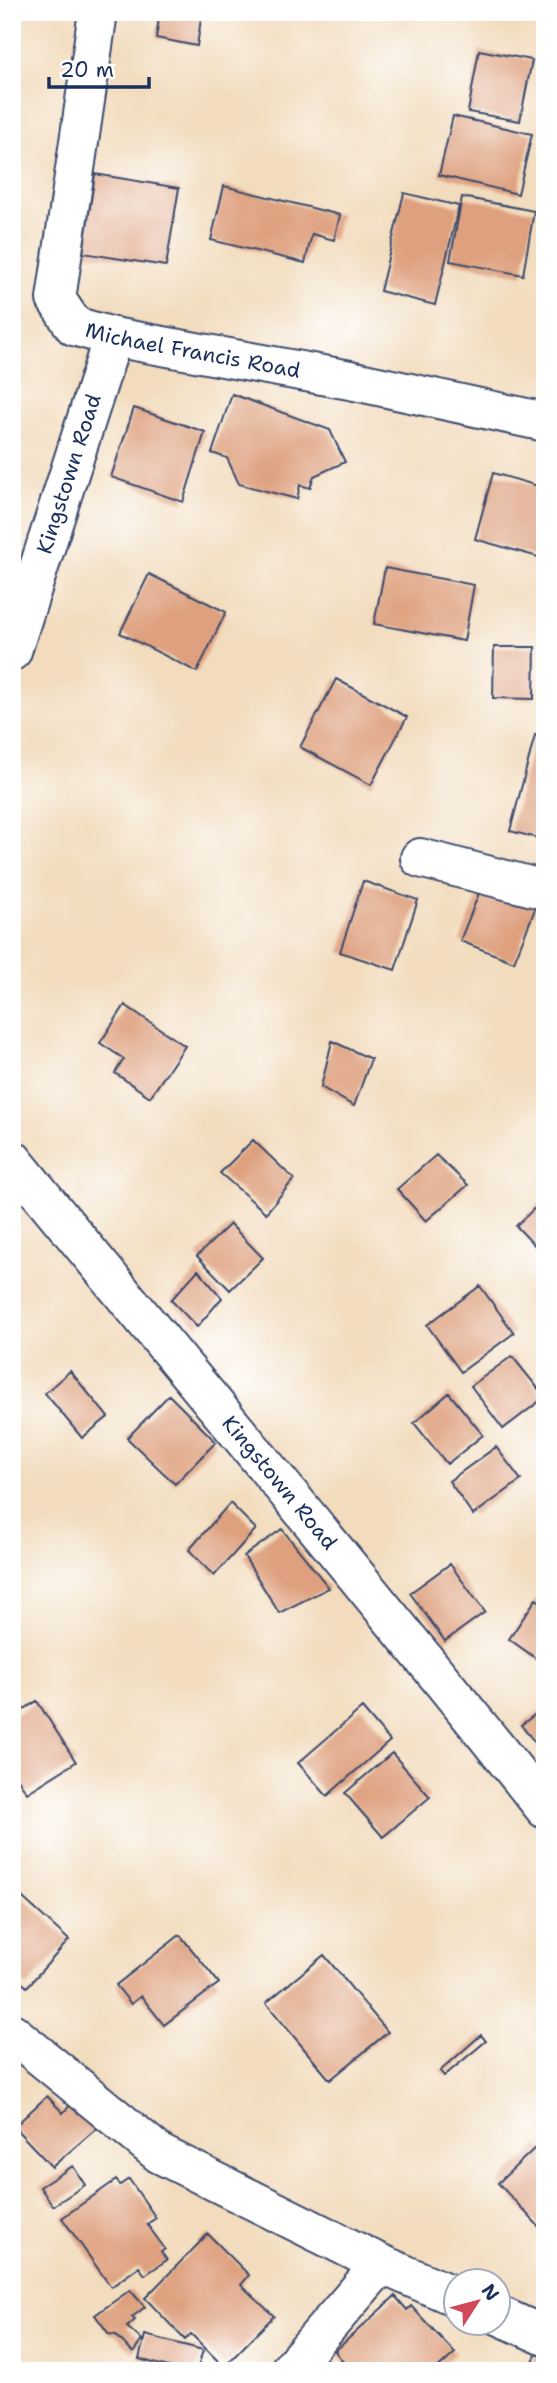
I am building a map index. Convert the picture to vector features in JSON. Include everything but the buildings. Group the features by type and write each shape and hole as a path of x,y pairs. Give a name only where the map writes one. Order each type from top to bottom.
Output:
{"street":[{"name":"Michael Francis Road","path":"98,12 56,299 74,326 113,337 350,380 545,422"},
{"name":"Kingstown Road","path":"12,651 113,337"},
{"path":"420,858 545,890"},
{"name":"Kingstown Road","path":"12,1159 165,1347 388,1610 545,1809"},
{"path":"12,2033 160,2154 381,2264 442,2291"},
{"path":"289,2371 381,2264"},
{"path":"512,2321 545,2336"}]}
